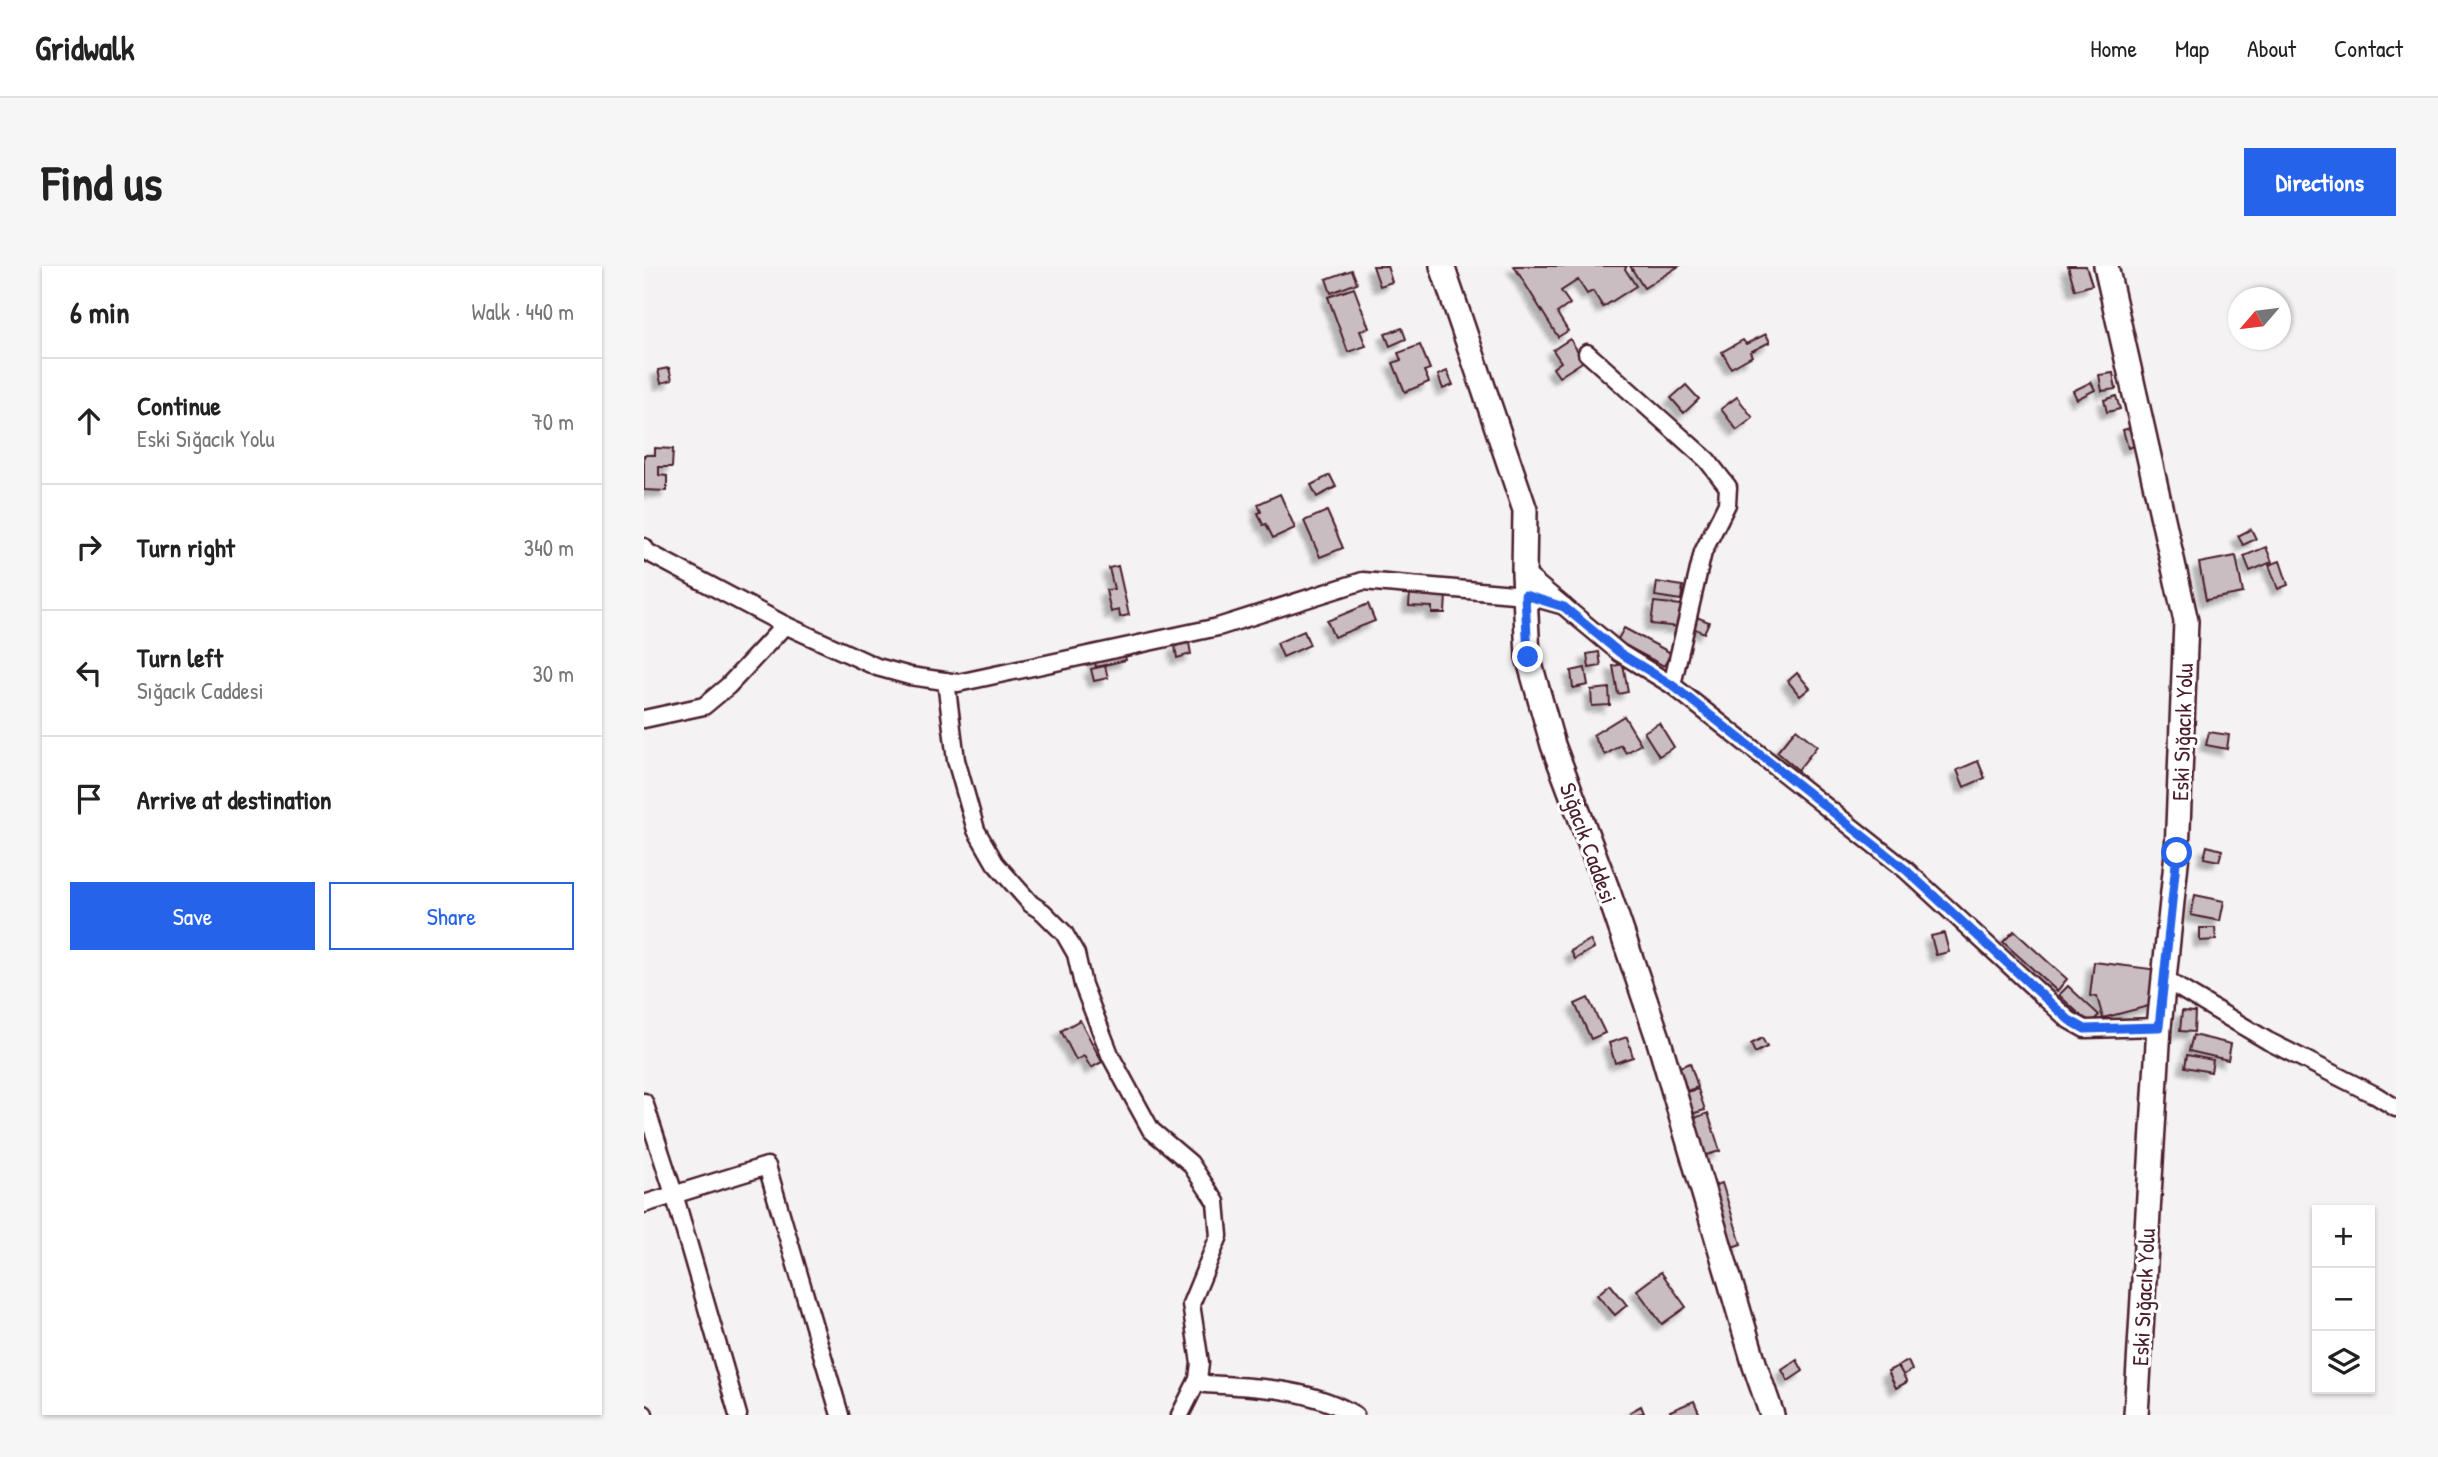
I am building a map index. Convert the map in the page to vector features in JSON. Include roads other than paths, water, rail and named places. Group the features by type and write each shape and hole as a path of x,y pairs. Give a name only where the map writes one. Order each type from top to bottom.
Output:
{"street":[{"name":"Sığacık Caddesi","path":"1442,266 1525,510 1524,584 1528,657 1553,745 1609,894 1658,1038 1772,1415"},
{"name":"Eski Sığacık Yolu","path":"2106,266 2186,621 2177,853 2159,1027 2136,1415"},
{"path":"1587,353 1707,460 1728,486 1727,504 1703,552 1672,685"},
{"path":"644,547 647,552 785,625 877,667 910,676 958,683 1218,627 1363,581 1524,584 1564,607 1620,653 1672,685 1906,870 2069,1020 2085,1029 2159,1027"},
{"path":"644,719 704,706 728,685 785,625"},
{"path":"946,681 956,760 976,830 995,863 1031,904 1054,922 1070,943 1111,1057 1151,1130 1190,1163 1216,1202 1219,1236 1191,1304 1200,1363 1198,1380 1180,1415"},
{"path":"2164,979 2268,1041 2396,1108"},
{"path":"644,1102 738,1415"},
{"path":"644,1204 767,1166 840,1415"},
{"path":"1198,1380 1206,1384 1296,1392 1337,1404 1355,1415"}]}
